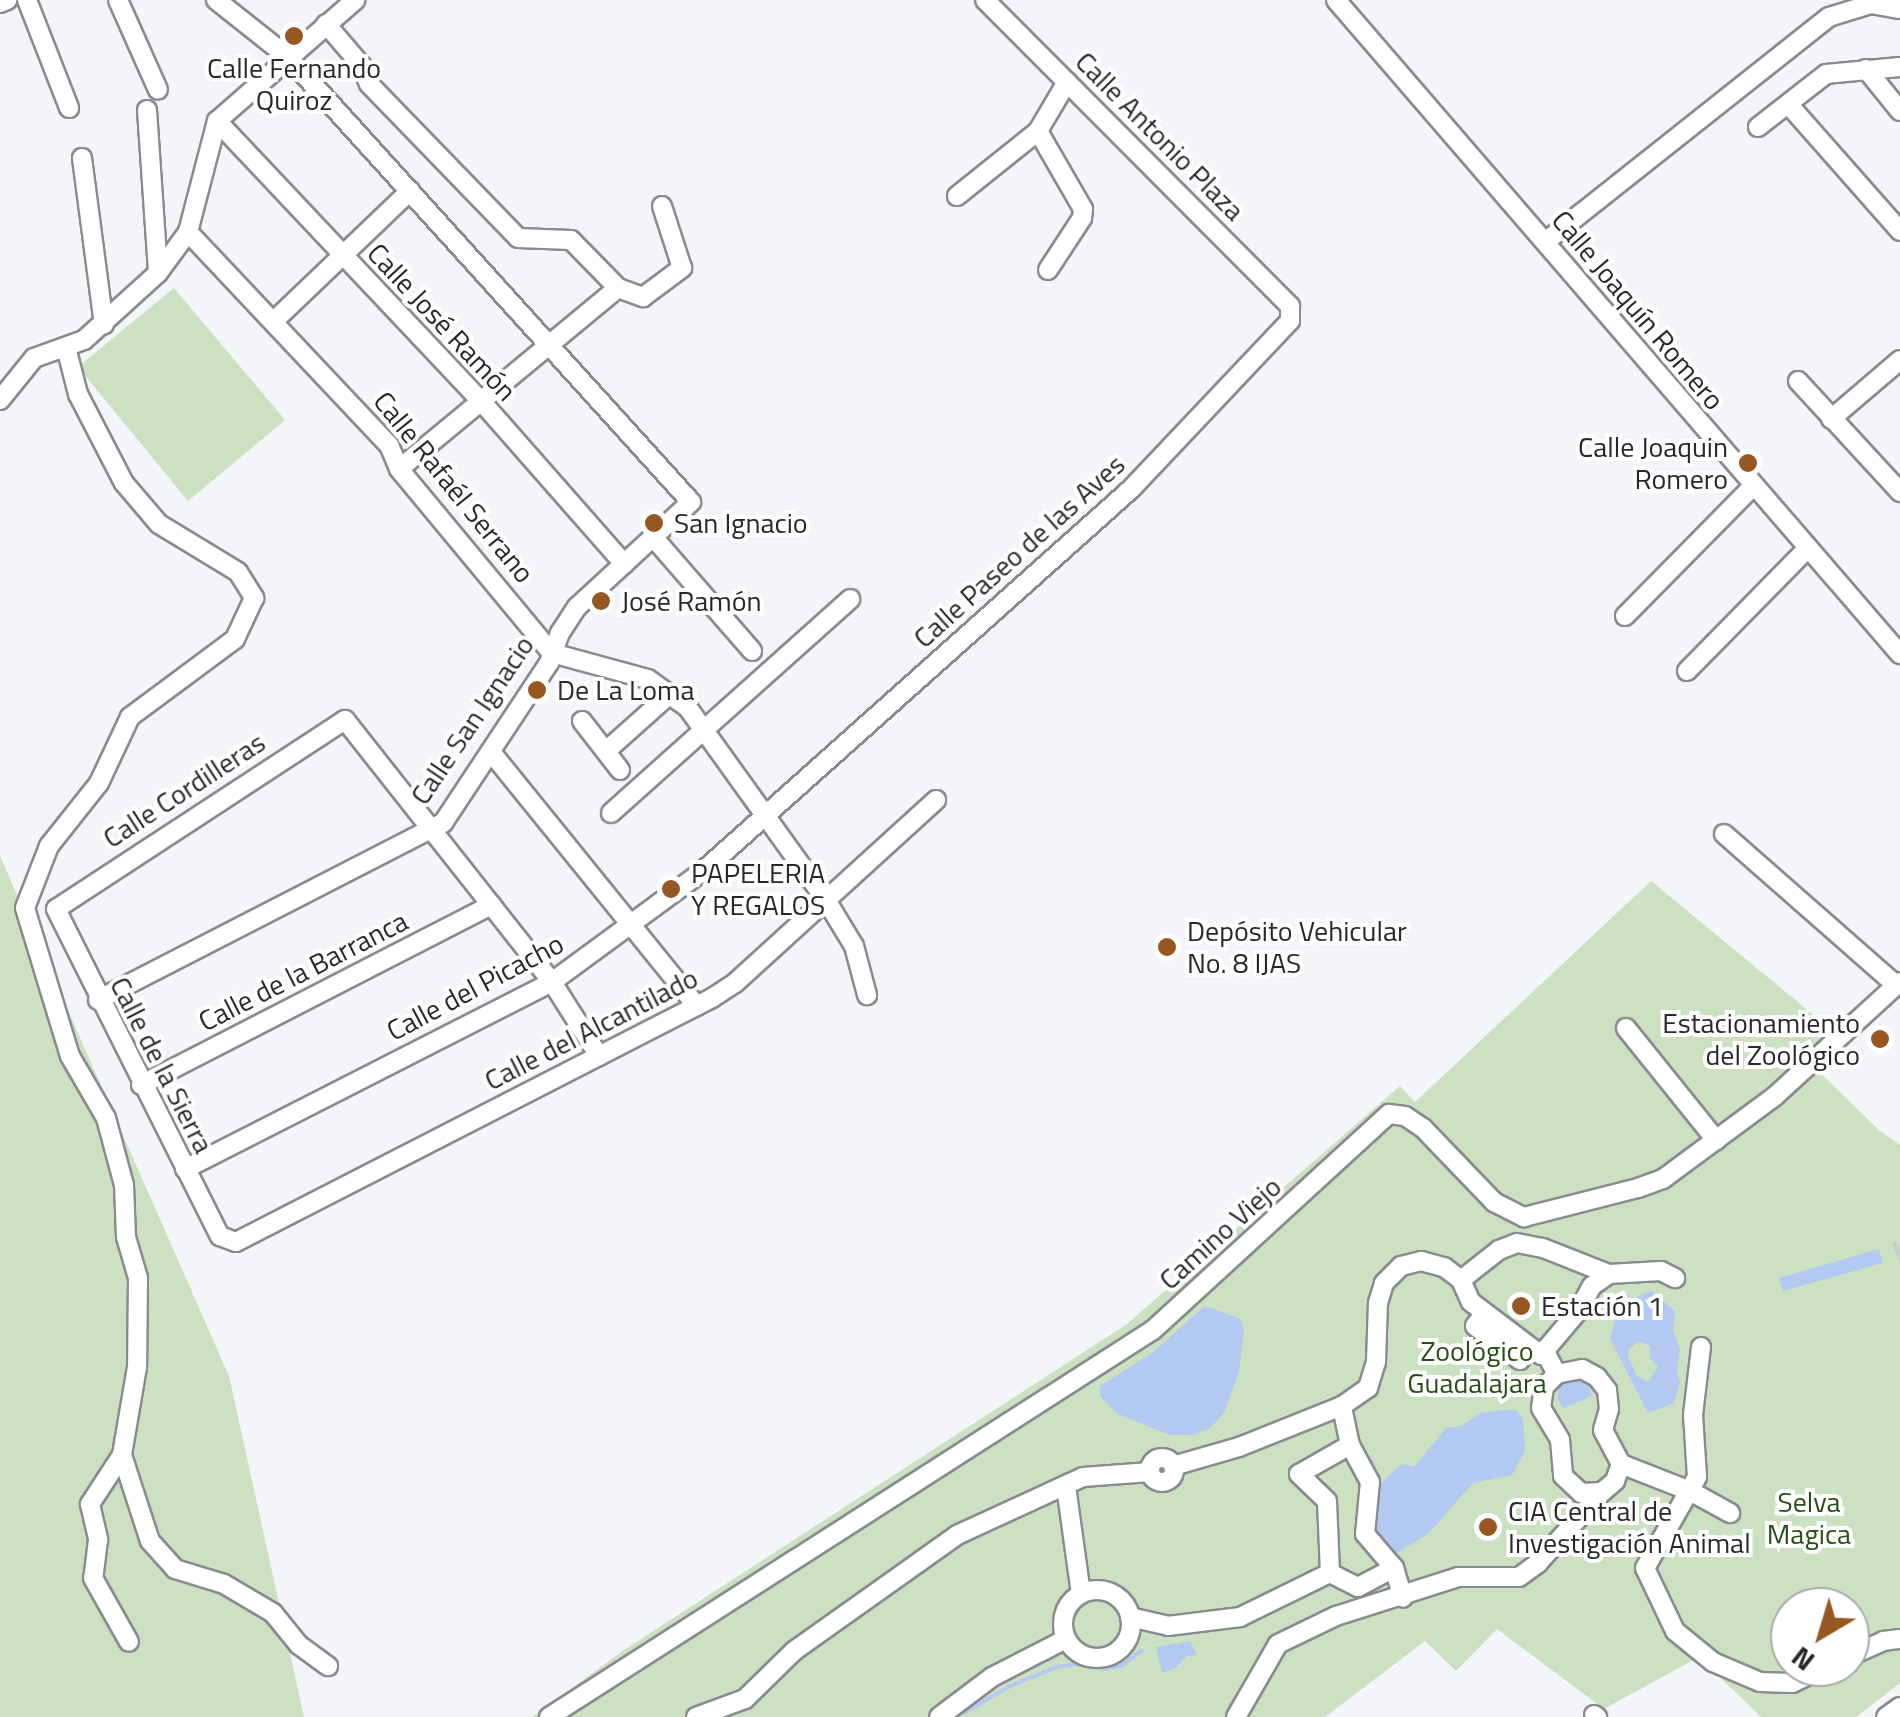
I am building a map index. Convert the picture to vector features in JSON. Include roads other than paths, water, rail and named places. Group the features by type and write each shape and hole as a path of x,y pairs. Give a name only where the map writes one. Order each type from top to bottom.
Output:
{"street":[{"path":"0,3 7,0"},
{"path":"27,0 68,108"},
{"path":"118,0 158,90"},
{"path":"216,0 288,57 553,345"},
{"path":"0,400 34,358 104,325 158,273 188,232 217,121 355,0"},
{"name":"Calle Antonio Plaza","path":"985,0 1293,313"},
{"name":"Calle Joaquín Romero","path":"1336,0 1753,486 1896,643"},
{"path":"1545,242 1829,17 1872,4 1900,8"},
{"path":"326,24 362,66 369,84 518,238 571,240 618,288 643,296 682,268 662,206"},
{"path":"1758,127 1826,74 1900,67"},
{"path":"1866,70 1900,110"},
{"path":"957,196 1038,131 1066,82"},
{"path":"1789,104 1896,220"},
{"path":"147,110 158,273"},
{"name":"Calle José Ramón","path":"217,121 481,401 624,564"},
{"path":"1038,131 1083,209 1082,218 1048,270"},
{"path":"82,158 104,325"},
{"path":"275,320 410,190"},
{"name":"Calle Rafaél Serrano","path":"188,232 390,445 399,469 552,653"},
{"path":"399,469 618,288"},
{"name":"Calle Paseo de las Aves","path":"766,815 1131,489 1293,313"},
{"name":"Calle San Ignacio","path":"98,1000 443,824 491,752 577,607 691,502 553,345"},
{"path":"66,346 78,394 124,483 159,524 238,572 254,598 234,639 130,717 99,782 49,846 25,908 70,1056 106,1118 124,1185 126,1238 138,1278 140,1319 122,1455 150,1541 175,1569 224,1584 273,1613 299,1644 328,1666"},
{"path":"1832,419 1898,365"},
{"path":"1798,381 1900,492"},
{"path":"1625,616 1753,486"},
{"path":"653,537 752,651"},
{"path":"1687,671 1808,548"},
{"path":"611,813 850,599"},
{"path":"552,653 622,669 671,693 704,728 826,900 854,946 866,995"},
{"path":"606,751 671,693"},
{"name":"Calle Cordilleras","path":"56,909 346,720 435,828"},
{"path":"582,721 620,770"},
{"path":"491,752 697,1006"},
{"name":"Calle del Alcantilado","path":"228,1242 735,984 936,800"},
{"name":"Calle del Picacho","path":"185,1169 552,982 632,926 766,815"},
{"path":"435,828 552,982 599,1056"},
{"path":"1724,834 1898,984"},
{"name":"Calle de la Barranca","path":"141,1085 491,905"},
{"name":"Calle de la Sierra","path":"56,909 141,1085 220,1236 228,1242"},
{"name":"Camino Viejo","path":"549,1717 1153,1330 1389,1114 1405,1116 1423,1128 1494,1202 1524,1217 1663,1179 1775,1096 1898,984"},
{"path":"1626,1028 1716,1140"},
{"path":"1460,1280 1517,1242 1609,1274 1661,1271 1674,1278"},
{"path":"696,1717 746,1698 794,1651 957,1535 1084,1477 1150,1472 1154,1479 1165,1482 1171,1477 1173,1466 1238,1447 1342,1406 1368,1388 1376,1362 1378,1303 1384,1283 1401,1266 1421,1261 1444,1267 1460,1280 1470,1302 1537,1349 1557,1374"},
{"path":"1537,1349 1580,1310 1592,1286 1609,1274"},
{"path":"1701,1347 1693,1415 1696,1476 1645,1568 1675,1631 1713,1662 1760,1682 1770,1682"},
{"path":"1602,1492 1581,1492 1566,1481 1561,1471 1560,1440 1542,1414 1541,1402 1544,1387 1557,1374 1582,1370 1603,1383 1610,1402 1604,1430 1621,1464 1690,1491 1730,1513"},
{"path":"1342,1406 1350,1445 1370,1482 1364,1534 1394,1568 1403,1598"},
{"path":"1330,1573 1327,1501 1300,1474 1350,1445"},
{"path":"122,1455 90,1504 98,1540 94,1578 128,1642"},
{"path":"1236,1717 1278,1644 1336,1616 1403,1598 1458,1577 1519,1578 1615,1481 1621,1464"},
{"path":"1066,1486 1080,1568 1080,1594 1063,1619 1066,1639 1082,1654 1113,1654 1128,1638 1130,1617"},
{"path":"1080,1568 1111,1593 1130,1617 1168,1626 1240,1617 1330,1573"},
{"path":"1330,1573 1358,1587 1394,1568"},
{"path":"1080,1594 1111,1593"},
{"path":"945,1715 992,1676 1066,1639"},
{"path":"1870,1647 1900,1639"},
{"path":"1886,1717 1900,1707"}],"water":[{"path":"1879,1249 1883,1263 1783,1291 1779,1278"},
{"path":"1651,1291 1675,1311 1673,1330 1680,1350 1680,1382 1674,1403 1648,1413 1610,1339 1617,1312 1624,1303","holes":["1639,1341 1650,1346 1650,1358 1658,1367 1648,1382 1637,1376 1628,1356 1629,1349"]},
{"path":"1205,1306 1239,1318 1244,1329 1239,1372 1224,1413 1210,1428 1193,1435 1169,1435 1116,1413 1100,1396 1100,1386 1152,1353"},
{"path":"1579,1377 1589,1385 1592,1396 1564,1408 1557,1399 1560,1384"},
{"path":"1516,1410 1523,1419 1525,1451 1512,1475 1473,1483 1428,1534 1390,1557 1369,1534 1372,1491 1402,1464 1414,1467 1446,1428 1461,1426 1481,1413"},
{"path":"1190,1641 1197,1655 1187,1656 1174,1669 1162,1673 1156,1647"}],"waterway":[{"path":"964,1713 1010,1686 1057,1667 1078,1664 1103,1669 1123,1665 1141,1651"}],"tunnel":[{"path":"1895,1252 1900,1250"}],"place":[{"name":"Calle Fernando Quiroz","path":"294,36"},
{"name":"Calle Joaquin Romero","path":"1748,463"},
{"name":"San Ignacio","path":"654,523"},
{"name":"José Ramón","path":"601,601"},
{"name":"De La Loma","path":"537,690"},
{"name":"PAPELERIA Y REGALOS","path":"671,889"},
{"name":"Depósito Vehicular No. 8 IJAS","path":"1167,947"},
{"name":"Estacionamiento del Zoológico","path":"1880,1039"},
{"name":"Estación 1","path":"1521,1306"},
{"name":"CIA Central de Investigación Animal","path":"1488,1527"}],"park label":[{"name":"Zoológico Guadalajara","path":"1477,1367"},
{"name":"Selva Magica","path":"1809,1518"}]}
